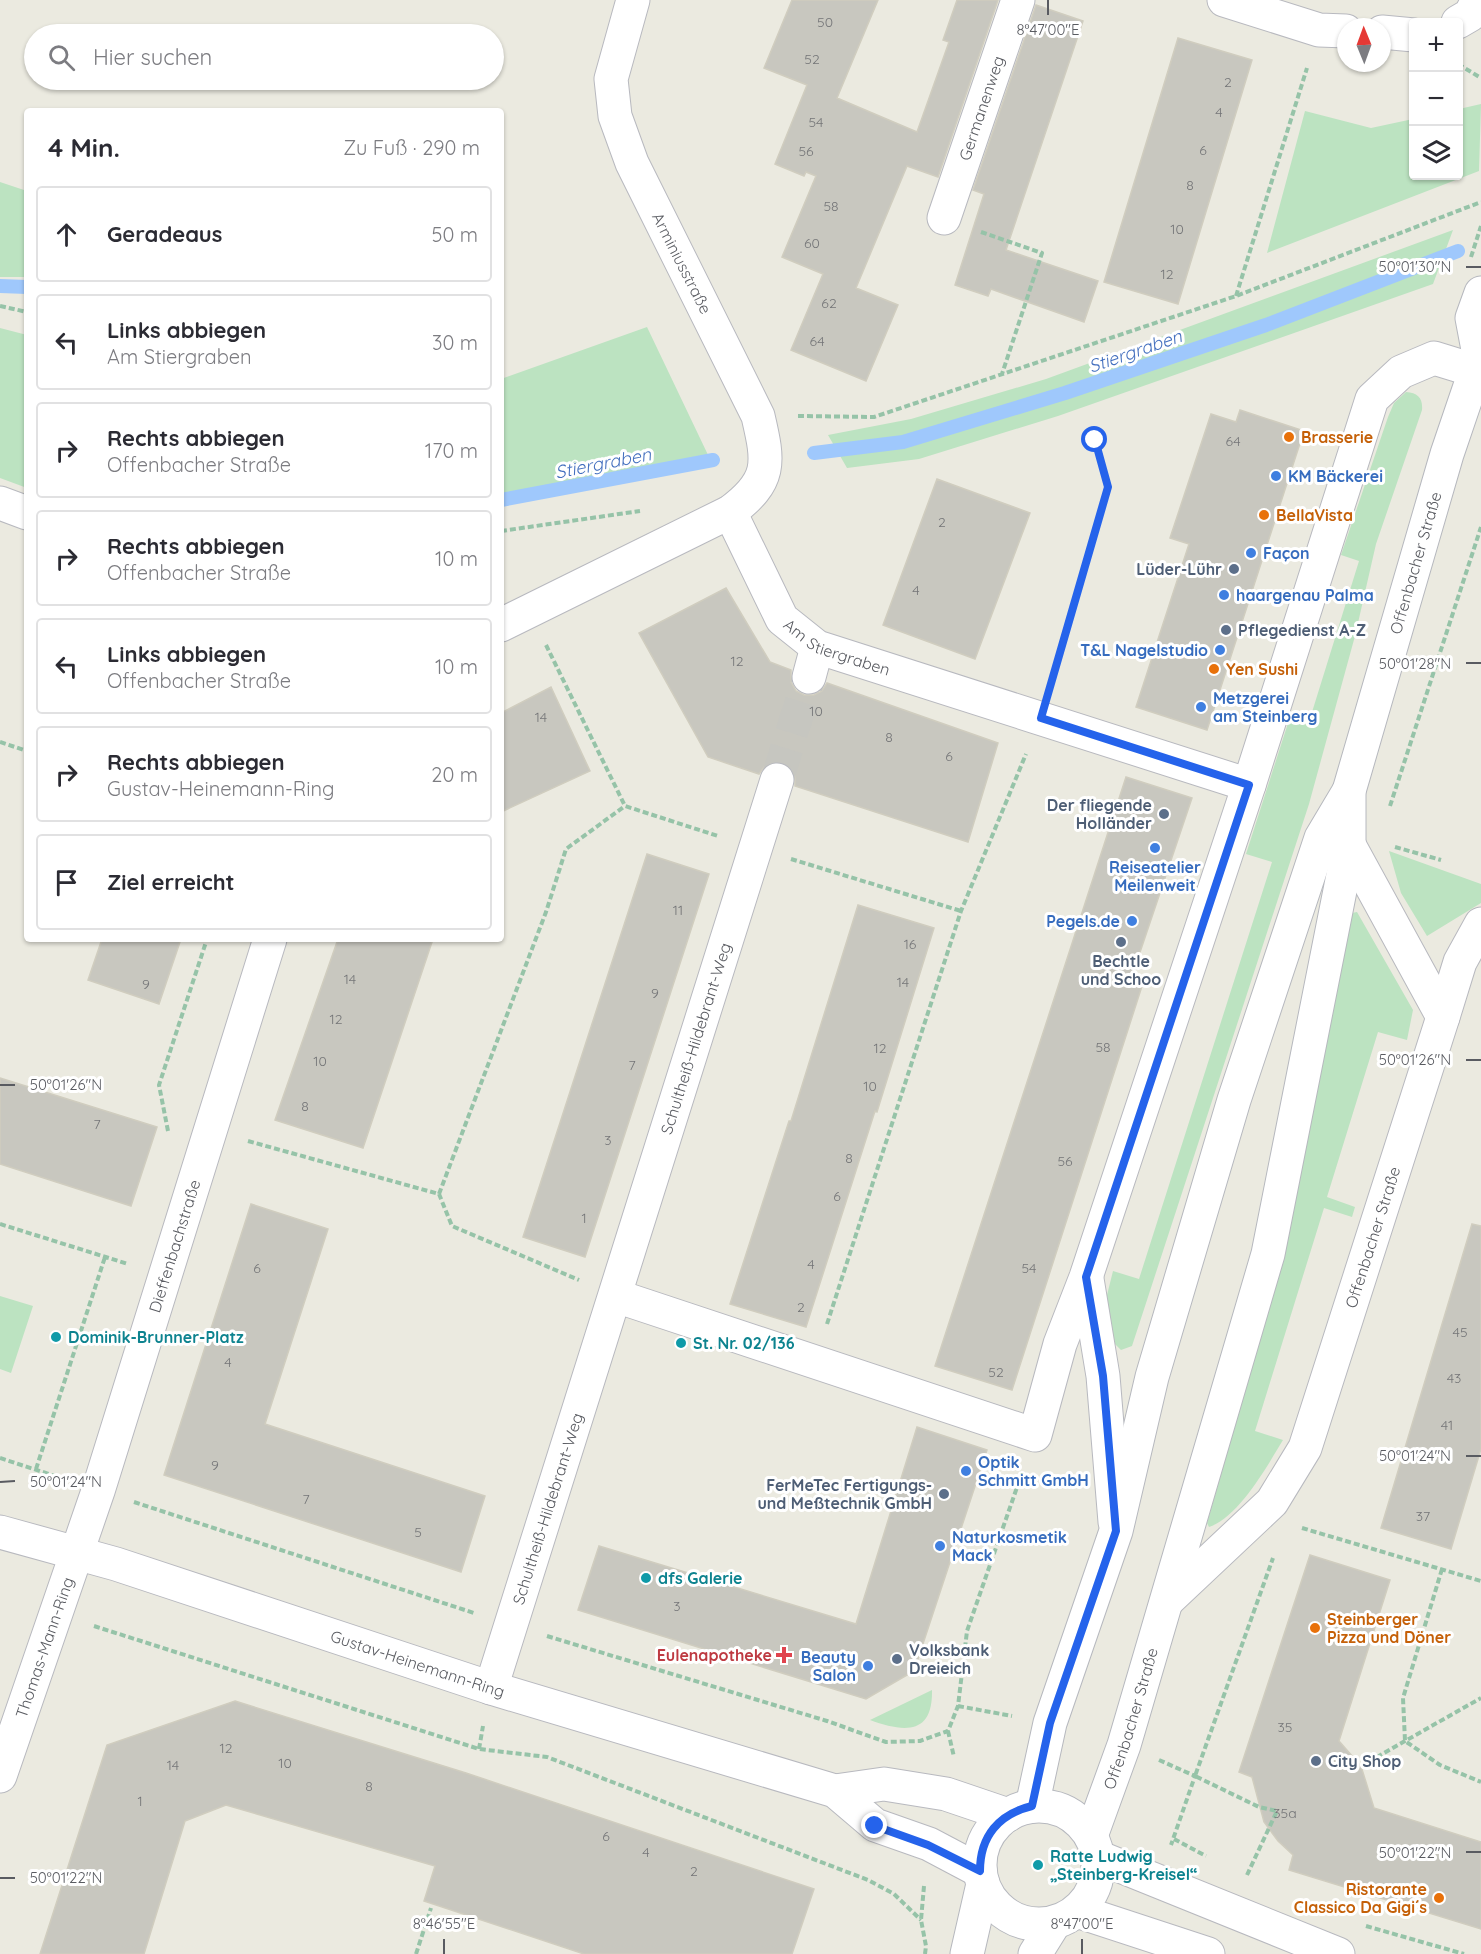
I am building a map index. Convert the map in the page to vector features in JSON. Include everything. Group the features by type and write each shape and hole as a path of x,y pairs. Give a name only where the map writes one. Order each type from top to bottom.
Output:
{"street":[{"name":"Arminiusstraße","path":"633,0 611,80 615,116 632,163 758,416 766,449 764,476 750,497 730,512"},
{"name":"Germanenweg","path":"944,219 1018,0"},
{"path":"1224,0 1332,31"},
{"path":"1463,19 1470,15 1478,0"},
{"path":"1391,33 1409,35"},
{"name":"Offenbacher Straße","path":"1020,1810 1116,1531 1152,1377 1234,1100 1321,837 1348,791 1478,360 1472,318 1481,292"},
{"name":"Offenbacher Straße","path":"1035,1435 1060,1344 1086,1277 1249,785 1372,399 1401,372 1434,358 1478,360"},
{"path":"0,503 24,512"},
{"path":"515,618 730,512"},
{"name":"Am Stiergraben","path":"730,512 782,619 813,662 1041,718 1249,785"},
{"name":"Schultheiß-Hildebrant-Weg","path":"490,1688 512,1626 616,1296 753,848 777,780"},
{"name":"Offenbacher Straße","path":"1035,1954 1093,1889 1094,1846 1169,1599 1268,1254 1349,845 1348,791"},
{"name":"Offenbacher Straße","path":"1169,1599 1272,1502 1305,1448 1443,1017 1349,845"},
{"path":"1443,1017 1460,962 1481,924"},
{"name":"Dieffenbachstraße","path":"77,1553 269,942"},
{"name":"Offenbacher Straße","path":"1086,1277 1103,1376 1116,1531"},
{"path":"616,1296 1035,1435"},
{"name":"Gustav-Heinemann-Ring","path":"0,1532 77,1553 490,1688 835,1791 875,1826 928,1845 981,1877"},
{"name":"Thomas-Mann-Ring","path":"0,1776 77,1553"},
{"name":"Gustav-Heinemann-Ring","path":"835,1791 884,1784 946,1794 1020,1810"},
{"path":"967,1954 981,1877 981,1854 988,1834 1020,1810 1046,1806 1064,1811 1078,1821 1094,1846 1338,1954"},
{"path":"981,1877 991,1900 1010,1917 1028,1923 1066,1917 1208,1954"}],"path":[{"path":"1236,296 1332,31"},
{"path":"1463,67 1481,78"},
{"path":"758,416 874,417 1236,296 1481,202"},
{"path":"944,219 1042,253 1002,374"},
{"path":"0,306 24,311"},
{"path":"815,1362 961,911 1041,718 1108,487 1095,440"},
{"path":"504,531 649,510"},
{"path":"1388,812 1481,527"},
{"path":"515,618 625,806 753,848 961,911"},
{"path":"0,742 24,750"},
{"path":"616,1296 452,1226 439,1194 546,912 566,849 625,806"},
{"path":"1392,846 1441,860"},
{"path":"169,1132 159,1085 206,942"},
{"path":"210,1130 439,1194"},
{"path":"0,1224 164,1276"},
{"path":"126,1264 130,1253"},
{"path":"36,1469 105,1257"},
{"path":"0,1458 512,1626 827,1721 886,1742 920,1741 948,1731 958,1706 967,1631 1035,1435"},
{"path":"1295,1526 1481,1581"},
{"path":"1246,1877 1277,1811 1259,1807 1195,1776 1274,1552"},
{"path":"1405,1741 1402,1698 1442,1569"},
{"path":"94,1626 479,1749 547,1757 868,1881 894,1894 921,1920"},
{"path":"1360,1766 1481,1698"},
{"path":"1405,1741 1440,1765 1481,1782"},
{"path":"416,1954 431,1908"}],"green space":[{"path":"1481,104 1479,171 1463,177 1463,126 1463,108"},
{"path":"1305,111 1371,128 1409,120 1409,180 1456,180 1267,253"},
{"path":"0,182 24,190 24,277 0,277"},
{"path":"1453,230 1433,284 1058,416 919,459 847,468 828,435 911,419 1046,379"},
{"path":"647,327 709,457 504,494 504,378"},
{"path":"0,328 24,334 24,487 0,478"},
{"path":"1406,392 1419,397 1422,410 1376,544 1355,636 1309,804 1132,1346 1121,1350 1112,1341 1106,1299 1113,1271 1139,1279 1272,862 1246,854 1289,720 1308,725 1359,561 1341,555 1388,417 1394,403"},
{"path":"1389,851 1481,884 1481,903 1427,936 1401,893"},
{"path":"1357,912 1413,1010 1407,1040 1378,1032 1327,1197 1355,1207 1352,1217 1324,1208 1255,1431 1283,1440 1241,1502 1231,1513 1209,1527 1207,1523 1283,1259 1352,913"},
{"path":"0,1296 33,1306 11,1373 0,1369"},
{"path":"932,1690 931,1705 927,1716 922,1723 914,1727 894,1727 870,1720"}],"building":[{"path":"792,0 878,0 837,98 917,132 949,42 943,40 957,0 998,0 938,177 907,166 856,288 898,305 866,381 791,350 823,274 782,257 816,176 806,172 804,176 775,164 807,85 764,68"},
{"path":"1036,5 1083,21 1006,250 1098,281 1084,322 991,289 988,296 955,285 984,194 973,190"},
{"path":"1178,38 1252,60 1178,304 1104,282"},
{"path":"1240,410 1304,431 1207,730 1136,707 1189,544 1170,538 1211,414 1236,422"},
{"path":"937,479 1030,513 975,659 883,625"},
{"path":"726,588 770,662 791,670 791,682 796,691 804,695 814,695 822,691 827,683 998,743 968,842 795,786 795,775 791,768 783,762 772,762 759,774 708,757 639,633"},
{"path":"551,687 590,771 504,811 504,711"},
{"path":"1126,777 1192,798 1131,979 1143,983 1012,1390 935,1366"},
{"path":"647,854 709,874 585,1257 523,1237"},
{"path":"858,905 934,928 877,1112 875,1111 806,1327 730,1304 789,1121 791,1121"},
{"path":"101,942 180,942 159,1004 88,980"},
{"path":"337,942 432,942 363,1148 275,1120"},
{"path":"0,1078 157,1127 131,1206 0,1164"},
{"path":"251,1204 328,1229 265,1424 485,1496 461,1572 164,1475"},
{"path":"1472,1224 1481,1226 1481,1449 1451,1549 1381,1528"},
{"name":"dfs Galerie","path":"917,1427 987,1450 914,1671 866,1699 578,1610 599,1546 856,1624"},
{"path":"1310,1555 1390,1580 1339,1741 1361,1766 1374,1808 1481,1842 1481,1929 1289,1870 1293,1855 1278,1841 1264,1822 1252,1777 1239,1772"},
{"path":"235,1701 466,1773 814,1889 792,1954 584,1954 424,1901 435,1866 226,1805 185,1821 144,1954 40,1954 107,1745"}],"waterway":[{"name":"Stiergraben","path":"814,453 903,442 1065,393 1266,325 1458,251"},
{"name":"Stiergraben","path":"0,286 24,287"},
{"name":"Stiergraben","path":"504,499 713,460"}],"tunnel":[{"path":"777,780 809,677"}],"place":[{"name":"Brasserie","path":"1289,437"},
{"name":"KM Bäckerei","path":"1276,476"},
{"name":"BellaVista","path":"1264,515"},
{"name":"Façon","path":"1251,553"},
{"name":"Lüder-Lühr","path":"1234,569"},
{"name":"haargenau Palma","path":"1224,595"},
{"name":"Pflegedienst A-Z","path":"1226,630"},
{"name":"T&L Nagelstudio","path":"1220,650"},
{"name":"Yen Sushi","path":"1214,669"},
{"name":"Metzgerei am Steinberg","path":"1201,707"},
{"name":"Der fliegende Holländer","path":"1164,814"},
{"name":"Reiseatelier Meilenweit","path":"1155,848"},
{"name":"Pegels.de","path":"1132,921"},
{"name":"Bechtle und Schoo","path":"1121,942"},
{"name":"Dominik-Brunner-Platz","path":"56,1337"},
{"name":"St. Nr. 02/136","path":"681,1343"},
{"name":"Optik Schmitt GmbH","path":"966,1471"},
{"name":"FerMeTec Fertigungs- und Meßtechnik GmbH","path":"944,1494"},
{"name":"Naturkosmetik Mack","path":"940,1546"},
{"name":"dfs Galerie","path":"646,1578"},
{"name":"Steinberger Pizza und Döner","path":"1315,1628"},
{"name":"Eulenapotheke","path":"784,1655"},
{"name":"Volksbank Dreieich","path":"897,1659"},
{"name":"Beauty Salon","path":"868,1666"},
{"name":"City Shop","path":"1316,1761"},
{"name":"Ratte Ludwig „Steinberg-Kreisel“","path":"1038,1865"},
{"name":"Ristorante Classico Da Gigi´s","path":"1439,1898"}],"route":[{"path":"875,1826 928,1845 980,1871 984,1844 994,1826 1019,1809 1032,1806 1050,1723 1116,1531 1103,1376 1086,1277 1249,785 1041,718 1108,487 1095,440"}]}
